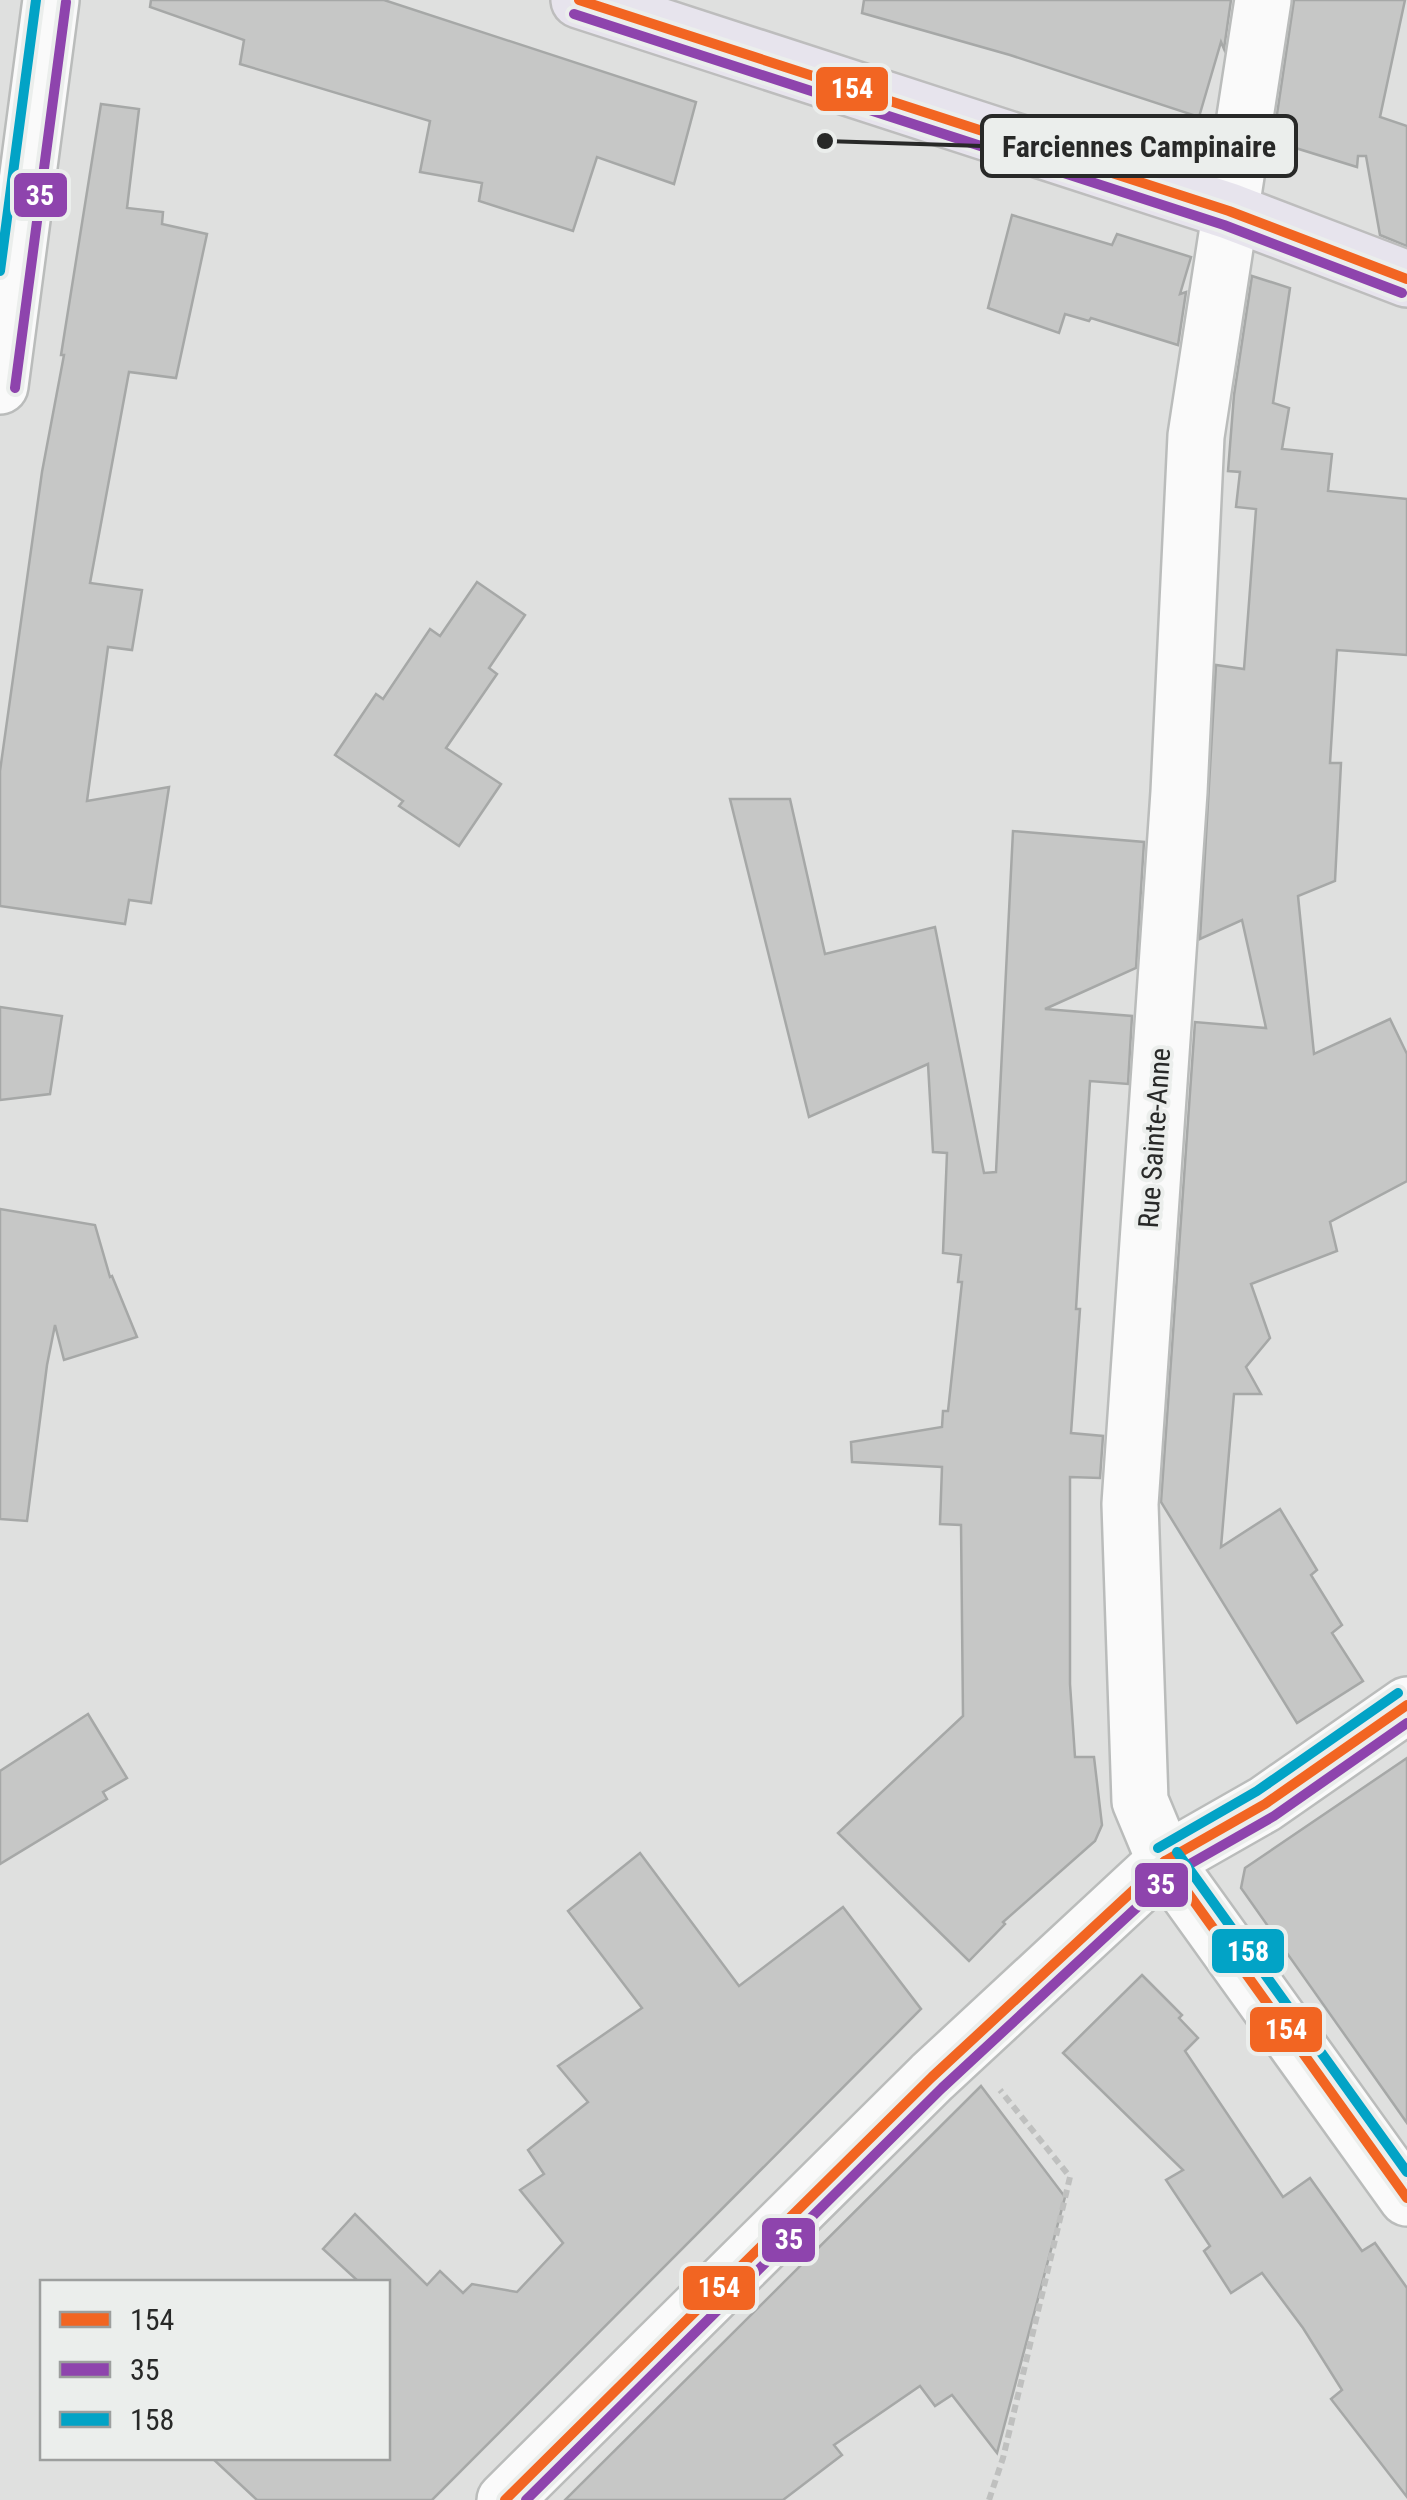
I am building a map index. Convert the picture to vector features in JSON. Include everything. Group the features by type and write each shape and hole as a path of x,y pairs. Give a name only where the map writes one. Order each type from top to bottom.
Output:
{"main road":[{"path":"579,0 1229,212 1407,279"}],"street":[{"path":"0,386 52,0"},
{"name":"Rue Sainte-Anne","path":"1263,0 1196,436 1179,792 1130,1504 1140,1800 1165,1861 1407,2198"},
{"path":"505,2500 964,2046 1165,1861 1265,1804 1407,1704"}],"path":[{"path":"964,2046 1070,2177 989,2500"}],"building":[{"path":"151,0 384,0 696,102 674,184 597,157 573,231 479,201 482,183 420,172 430,121 240,64 244,40 150,7"},
{"path":"864,0 1231,0 1224,49 1221,42 1199,117 1010,55 862,13"},
{"path":"1294,0 1405,0 1380,117 1407,126 1407,246 1380,235 1366,156 1358,156 1357,167 1273,141"},
{"path":"101,104 139,109 127,208 163,212 162,224 207,234 176,378 129,372 90,583 142,590 132,650 108,647 87,801 169,787 151,903 129,900 125,924 0,906 0,771 42,472 64,355"},
{"path":"1012,215 1112,245 1117,234 1191,257 1180,294 1186,292 1178,345 1091,318 1089,321 1065,314 1059,333 988,308"},
{"path":"1252,276 1290,288 1273,403 1289,408 1282,449 1332,454 1328,491 1407,499 1407,655 1337,650 1330,763 1341,763 1335,881 1298,896 1314,1054 1390,1019 1407,1054 1407,1181 1330,1222 1337,1251 1251,1284 1270,1338 1246,1367 1261,1394 1234,1394 1221,1547 1280,1509 1317,1570 1311,1575 1342,1625 1332,1633 1363,1681 1297,1723 1161,1502 1195,1022 1266,1028 1242,920 1200,939 1216,665 1244,669 1256,509 1236,507 1240,472 1228,471 1234,395"},
{"path":"477,582 525,615 489,668 497,674 446,748 501,784 459,846 399,806 403,801 335,755 376,694 383,699 430,629 440,636"},
{"path":"730,799 790,799 825,954 935,927 984,1173 996,1172 1013,831 1144,842 1136,968 1045,1009 1132,1016 1128,1084 1090,1081 1071,1433 1103,1436 1100,1478 1070,1477 1070,1684 1075,1757 1094,1757 1102,1825 1095,1841 1003,1922 969,1961 838,1833 963,1716 961,1525 940,1524 942,1467 852,1462 851,1442 942,1427 943,1411 948,1411 962,1282 958,1282 961,1255 943,1253 947,1153 933,1152 928,1064 809,1117"},
{"path":"0,1007 62,1016 50,1094 0,1100"},
{"path":"0,1209 95,1225 110,1277 137,1337 64,1360 55,1325 27,1521 0,1519"},
{"path":"88,1714 127,1778 103,1792 107,1799 0,1864 0,1771"},
{"path":"1407,1758 1407,2123 1241,1888 1245,1868"},
{"path":"640,1853 739,1986 843,1907 921,2009 432,2500 257,2500 214,2460 390,2460 390,2280 357,2280 323,2249 355,2214 427,2285 440,2271 463,2293 472,2284 517,2292 563,2243 520,2190 544,2174 528,2150 588,2102 558,2066 642,2008 568,1911"},
{"path":"1142,1975 1182,2015 1179,2018 1198,2038 1185,2051 1283,2197 1310,2178 1362,2251 1375,2243 1407,2288 1407,2497 1331,2399 1342,2390 1262,2273 1231,2293 1204,2251 1210,2246 1166,2180 1183,2170 1063,2053"},
{"path":"981,2086 1065,2197 997,2453 952,2395 935,2406 920,2386 834,2445 842,2455 783,2500 565,2500"}],"transit line":[{"name":"158","path":"0,271 36,0"},
{"name":"154","path":"579,0 1229,211 1407,279"},
{"name":"35","path":"15,388 66,2"},
{"name":"35","path":"574,14 1224,225 1402,293"},
{"name":"158","path":"1158,1848 1257,1791 1398,1693"},
{"name":"154","path":"505,2500 932,2077 1165,1861 1265,1804 1407,1705"},
{"name":"35","path":"526,2500 942,2088 1174,1873 1274,1816 1407,1723"},
{"name":"158","path":"1177,1852 1407,2172"},
{"name":"154","path":"1165,1861 1407,2198"}],"place":[{"name":"Farciennes Campinaire","path":"825,141"}]}
